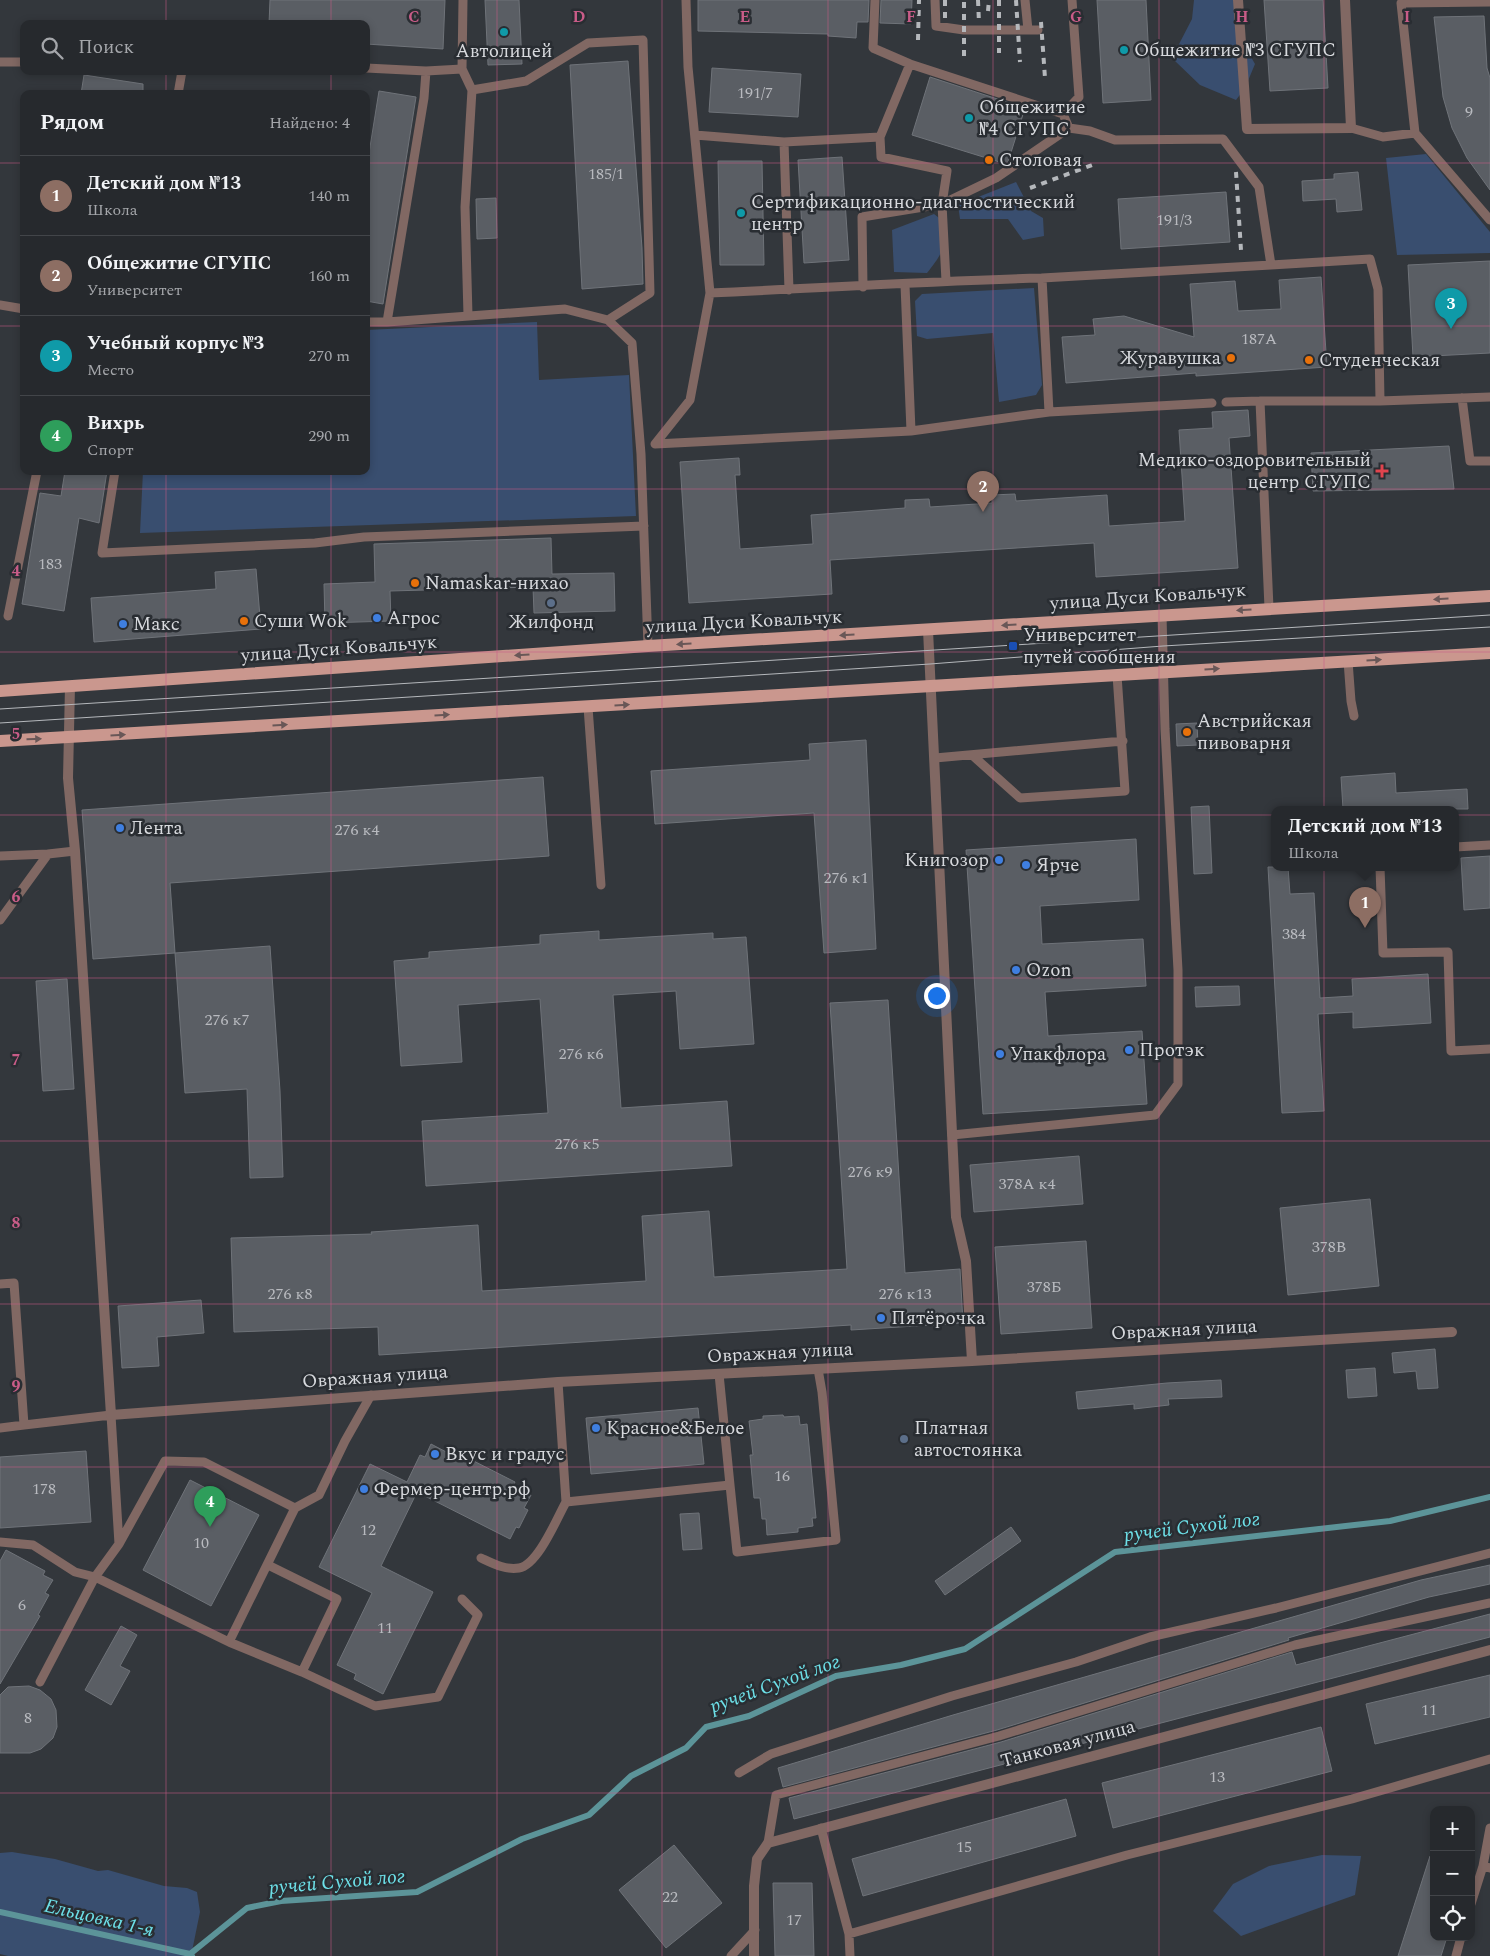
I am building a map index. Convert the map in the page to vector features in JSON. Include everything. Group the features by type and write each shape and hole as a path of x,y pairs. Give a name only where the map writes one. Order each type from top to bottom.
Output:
{"main road":[{"name":"улица Дуси Ковальчук","path":"0,691 648,646 1490,596"},
{"path":"0,741 1490,653"}],"street":[{"path":"1238,0 1247,129 1351,128 1345,0"},
{"path":"928,630 956,1217 966,1261 972,1361"},
{"path":"70,686 68,778 75,851 111,1415"},
{"name":"Овражная улица","path":"111,1415 558,1382 972,1361 1452,1332"},
{"name":"Танковая улица","path":"768,1843 1490,1650"},
{"path":"754,1956 754,1886 757,1859 768,1843"}],"lane":[{"path":"463,0 462,69 472,90 465,207 468,315"},
{"path":"686,0 688,67 710,293 690,400 655,444 910,431 1049,412 1212,403"},
{"path":"875,0 873,48 910,64 1064,114"},
{"path":"935,0 936,26 964,30 1038,30"},
{"path":"1025,0 1028,30"},
{"path":"1064,114 1079,97 1072,0"},
{"path":"1490,2 1401,3 1415,133 1490,220"},
{"path":"472,90 526,81 588,43 643,40 650,292 608,320"},
{"path":"0,62 20,62"},
{"path":"910,64 880,137 881,157 947,170 942,204 946,281"},
{"path":"370,68 426,71 462,69"},
{"path":"387,322 424,98 426,71"},
{"path":"179,90 181,75"},
{"path":"1064,114 1069,128"},
{"path":"863,287 862,217 942,204 996,178 1069,128 1090,131 1115,140 1223,139 1259,187 1270,265"},
{"path":"1351,128 1383,137 1415,133"},
{"path":"695,135 784,142 880,137"},
{"path":"784,142 789,290"},
{"path":"710,293 1042,278 1370,259 1378,288 1380,401"},
{"path":"1042,278 1049,412"},
{"path":"905,285 910,431"},
{"path":"0,305 20,309"},
{"path":"370,322 397,322 468,315 565,309 608,320 632,342 641,454 648,646"},
{"path":"1226,402 1380,401 1490,397"},
{"path":"1462,398 1470,461 1490,461"},
{"path":"1260,401 1270,608"},
{"path":"8,616 36,475"},
{"path":"114,475 102,553 315,543 364,537 644,526"},
{"path":"952,1135 1155,1115 1178,1084 1178,970 1165,729 1162,615"},
{"path":"1348,661 1354,716"},
{"path":"972,755 1020,798 1125,791 1117,675"},
{"path":"588,706 601,885"},
{"path":"935,758 1123,741"},
{"path":"1459,847 1490,845"},
{"path":"0,856 75,851"},
{"path":"0,920 48,854"},
{"path":"1380,871 1383,953 1448,952 1451,1051 1490,1049"},
{"path":"0,1284 14,1283 24,1425"},
{"path":"719,1374 737,1552 836,1540 822,1392 818,1369"},
{"path":"481,1558 501,1568 521,1568 536,1557 566,1502 558,1382"},
{"path":"229,1642 295,1508 319,1495 370,1395"},
{"path":"0,1428 111,1415 119,1544"},
{"path":"40,1682 95,1577 119,1544 165,1461 204,1462 295,1508"},
{"path":"566,1502 730,1485"},
{"path":"0,1542 33,1545 75,1572 95,1577 229,1642 302,1672 375,1706 438,1697 478,1615 462,1599"},
{"path":"739,1773 771,1754 952,1696 1076,1662 1150,1636 1276,1608 1490,1554"},
{"path":"268,1566 337,1599 302,1672"},
{"path":"768,1843 776,1795 1000,1736 1295,1645 1490,1603"},
{"path":"850,1934 1126,1855 1352,1799 1490,1759"},
{"path":"821,1828 850,1934 850,1956"},
{"path":"1474,1896 1486,1867 1490,1828"},
{"path":"731,1956 754,1930"},
{"path":"1456,1956 1461,1941"}],"shaded area":[{"path":"1194,0 1239,0 1234,21 1243,43 1255,64 1245,88 1236,100 1200,85 1175,61 1177,48 1192,19"},
{"path":"1426,154 1490,232 1490,253 1397,255 1386,158"},
{"path":"1016,182 1031,211 1043,218 1044,236 1023,240 1008,219 960,219 958,205"},
{"path":"934,214 943,221 943,244 937,259 927,273 894,272 892,230"},
{"path":"1034,288 1042,385 1036,395 999,402 993,333 927,339 917,336 915,301 922,294"},
{"path":"537,322 539,380 629,375 636,516 140,533 143,475 370,475 370,330"},
{"path":"12,1852 55,1859 98,1871 108,1870 164,1886 187,1888 197,1892 200,1912 191,1956 8,1956 0,1954 0,1853"},
{"path":"1322,1855 1361,1856 1355,1895 1241,1936 1213,1911 1233,1884 1269,1866"}],"building":[{"path":"270,0 445,0 443,49 370,44 370,20 269,20"},
{"name":"Автолицей","path":"485,0 519,0 522,64 488,65"},
{"path":"698,0 869,0 868,22 857,22 856,38 828,36 828,34 698,31"},
{"path":"881,0 912,0 911,24 880,23"},
{"name":"Общежитие №3 СГУПС","path":"1097,0 1146,0 1151,100 1103,103"},
{"path":"1264,0 1323,0 1328,88 1270,91"},
{"path":"1484,16 1487,68 1490,78 1490,190 1467,158 1452,128 1443,97 1434,17"},
{"path":"628,61 643,284 582,289 570,65"},
{"path":"712,68 801,74 798,117 709,112"},
{"path":"84,75 143,84 143,90 82,90"},
{"name":"Общежитие №4 СГУПС","path":"930,77 1025,108 1006,164 912,135"},
{"path":"379,91 416,97 383,304 370,302 370,147"},
{"path":"842,157 849,260 804,263 798,160"},
{"name":"Сертификационно-диагностический центр","path":"718,161 762,161 764,265 720,265"},
{"path":"1358,172 1362,210 1337,212 1336,199 1303,201 1302,181 1334,179 1334,174"},
{"path":"1226,192 1230,242 1121,249 1118,199"},
{"path":"496,198 497,238 477,239 476,199"},
{"path":"1490,261 1490,353 1413,357 1408,265"},
{"path":"1321,277 1327,367 1196,376 1196,373 1066,383 1062,337 1095,335 1093,319 1124,316 1194,337 1190,284 1235,281 1238,311 1281,309 1279,280"},
{"path":"1248,410 1250,436 1229,438 1238,568 1096,577 1094,543 830,560 832,594 689,603 680,462 739,458 740,475 735,475 740,549 813,544 811,515 905,508 905,500 929,499 930,507 992,503 992,495 1015,494 1016,501 1107,495 1109,526 1185,521 1179,430 1213,428 1212,412"},
{"name":"Медико-оздоровительный центр СГУПС","path":"1449,446 1454,489 1313,491 1311,453"},
{"path":"64,475 106,475 99,523 79,518 64,611 22,604 40,493 61,496"},
{"path":"551,538 552,574 614,573 615,611 534,613 533,587 390,591 391,621 325,623 324,584 375,582 374,544"},
{"path":"256,569 261,629 94,642 91,598 216,589 215,572"},
{"path":"1197,723 1198,745 1177,746 1176,724"},
{"path":"866,740 876,949 824,953 814,813 655,824 651,771 810,760 809,744"},
{"path":"1395,773 1396,793 1467,789 1468,809 1459,809 1459,806 1343,806 1341,777"},
{"path":"543,777 549,856 170,883 175,953 93,959 82,810"},
{"path":"1209,806 1212,873 1194,874 1191,807"},
{"path":"1136,839 1139,900 1040,906 1042,944 1143,939 1146,986 1045,992 1048,1036 1142,1031 1147,1104 983,1114 966,850"},
{"path":"1490,856 1490,908 1464,910 1461,858"},
{"path":"1268,867 1271,867 1271,871 1288,871 1290,894 1314,893 1320,998 1353,996 1352,979 1428,974 1431,1023 1353,1028 1353,1012 1318,1014 1324,1111 1282,1113"},
{"path":"599,931 599,940 713,933 713,939 746,937 754,1044 680,1049 676,991 613,995 621,1108 727,1101 732,1166 426,1186 422,1121 548,1113 540,999 458,1005 462,1062 401,1066 394,961 429,958 429,952 540,944 540,935"},
{"path":"270,946 280,1091 283,1177 250,1178 247,1089 185,1093 175,953"},
{"path":"67,979 74,1089 43,1091 36,981"},
{"path":"1239,986 1240,1005 1196,1007 1195,987"},
{"path":"888,1000 905,1273 960,1269 963,1323 851,1330 851,1325 379,1355 378,1327 234,1332 231,1238 372,1234 371,1232 478,1225 482,1291 646,1281 642,1216 709,1211 714,1277 847,1269 830,1003"},
{"path":"1079,1156 1083,1204 974,1212 970,1165"},
{"path":"1370,1199 1379,1286 1288,1295 1280,1208"},
{"path":"1086,1241 1092,1328 1001,1334 995,1247"},
{"path":"201,1300 204,1333 157,1337 159,1366 122,1368 118,1306"},
{"path":"1435,1349 1438,1388 1418,1389 1416,1371 1394,1373 1392,1353"},
{"path":"1375,1368 1377,1396 1348,1398 1346,1370"},
{"path":"1221,1380 1222,1397 1168,1399 1169,1405 1134,1409 1134,1404 1078,1409 1076,1392"},
{"path":"698,1408 704,1464 591,1474 586,1418"},
{"path":"783,1415 784,1417 799,1416 800,1425 807,1424 816,1518 812,1518 813,1526 798,1528 798,1532 767,1535 766,1519 762,1519 760,1498 754,1498 750,1455 753,1455 749,1421 763,1419 763,1416"},
{"path":"431,1444 450,1454 452,1450 515,1482 513,1486 531,1495 524,1508 528,1510 519,1528 516,1527 510,1539 417,1492 381,1566 433,1592 383,1694 354,1679 356,1674 337,1665 372,1593 319,1567 370,1464 407,1482 420,1455 425,1457"},
{"path":"86,1451 91,1522 0,1528 0,1457"},
{"path":"190,1480 259,1515 211,1606 143,1570"},
{"path":"699,1513 702,1549 683,1550 680,1514"},
{"path":"1011,1527 1021,1541 945,1595 935,1581"},
{"path":"6,1550 45,1571 43,1575 53,1580 45,1593 49,1595 38,1615 40,1616 0,1684 0,1561"},
{"path":"1490,1565 1490,1584 1429,1597 1288,1638 1289,1640 997,1730 783,1787 778,1768 953,1715 1421,1580"},
{"path":"1490,1614 1490,1637 794,1819 789,1798 1001,1742 1292,1652 1296,1665"},
{"path":"121,1626 137,1635 120,1666 130,1671 111,1705 85,1690"},
{"path":"1490,1675 1490,1717 1375,1744 1366,1704"},
{"path":"29,1686 40,1690 51,1699 56,1710 57,1727 53,1738 41,1749 30,1753 0,1753 0,1695 8,1687"},
{"path":"1321,1727 1332,1771 1113,1828 1102,1783"},
{"path":"1066,1799 1076,1836 863,1896 852,1859"},
{"path":"674,1845 722,1903 666,1948 619,1890"},
{"path":"1430,1856 1430,1941 1446,1941 1441,1956 1398,1956"},
{"path":"773,1883 812,1883 814,1956 775,1956"}],"waterway":[{"name":"ручей Сухой лог","path":"190,1954 247,1908 281,1901 417,1892 522,1839 589,1815 631,1776 686,1748 706,1727 749,1716 836,1676 901,1665 965,1649 1115,1552 1390,1521 1490,1497"},
{"name":"Ельцовка 1-я","path":"0,1912 190,1954 192,1956"}],"tram line":[{"path":"0,709 1490,615"},
{"path":"0,723 930,664 1163,646 1490,627"}],"railway":[{"path":"918,40 919,0"},
{"path":"945,0 945,20"},
{"path":"964,0 964,56"},
{"path":"978,0 979,23"},
{"path":"988,11 989,0"},
{"path":"999,0 999,53"},
{"path":"1016,0 1020,62"},
{"path":"1041,22 1045,78"},
{"path":"1030,188 1095,164"},
{"path":"1236,172 1241,250"}],"place":[{"name":"Автолицей","path":"504,32"},
{"name":"Общежитие №3 СГУПС","path":"1124,50"},
{"name":"Общежитие №4 СГУПС","path":"969,118"},
{"name":"Столовая","path":"989,160"},
{"name":"Сертификационно-диагностический центр","path":"741,213"},
{"name":"Учебный корпус №3","path":"1451,329"},
{"name":"Журавушка","path":"1231,358"},
{"name":"Студенческая","path":"1309,360"},
{"name":"Медико-оздоровительный центр СГУПС","path":"1382,471"},
{"name":"Общежитие СГУПС","path":"983,512"},
{"name":"Namaskar-нихао","path":"415,583"},
{"name":"Жилфонд","path":"551,603"},
{"name":"Агрос","path":"377,618"},
{"name":"Суши Wok","path":"244,621"},
{"name":"Макс","path":"123,624"},
{"name":"Университет путей сообщения","path":"1013,646"},
{"name":"Австрийская пивоварня","path":"1187,732"},
{"name":"Лента","path":"120,828"},
{"name":"Книгозор","path":"999,860"},
{"name":"Ярче","path":"1026,865"},
{"name":"Детский дом №13","path":"1365,928"},
{"name":"Ozon","path":"1016,970"},
{"name":"Протэк","path":"1129,1050"},
{"name":"Упакфлора","path":"1000,1054"},
{"name":"Пятёрочка","path":"881,1318"},
{"name":"Красное&Белое","path":"596,1428"},
{"name":"Платная автостоянка","path":"904,1439"},
{"name":"Вкус и градус","path":"435,1454"},
{"name":"Фермер-центр.рф","path":"364,1489"},
{"name":"Вихрь","path":"210,1527"}]}
